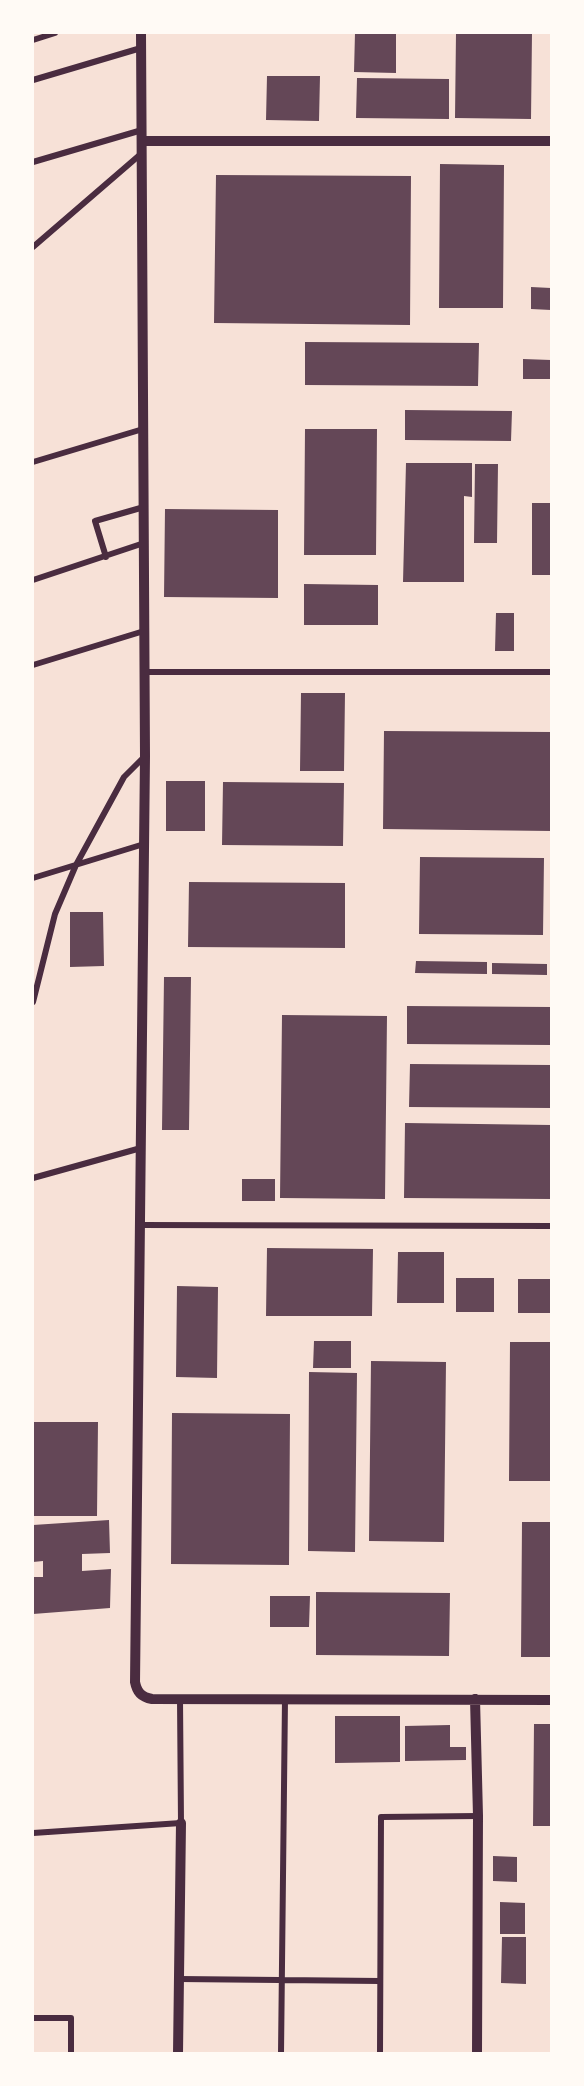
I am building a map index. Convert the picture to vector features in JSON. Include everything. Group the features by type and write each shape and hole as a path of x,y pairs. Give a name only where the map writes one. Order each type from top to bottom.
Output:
{"street":[{"path":"33,40 55,33"},
{"path":"141,33 145,756 136,1689 146,1698 180,1699 551,1700"},
{"path":"33,80 141,48"},
{"path":"33,162 142,129"},
{"path":"33,247 142,147 551,141"},
{"path":"33,462 144,429"},
{"path":"106,557 95,521 144,507"},
{"path":"33,580 144,543"},
{"path":"33,665 144,632"},
{"path":"145,672 551,672"},
{"path":"33,1002 55,914 76,865 124,777 145,756"},
{"path":"33,878 144,844"},
{"path":"33,1178 141,1148"},
{"path":"140,1225 551,1226"},
{"path":"178,2053 180,1699"},
{"path":"281,2053 285,1699"},
{"path":"475,1699 478,1816 477,2053"},
{"path":"380,2053 381,1817 478,1816"},
{"path":"33,1833 181,1823"},
{"path":"179,1979 380,1981"},
{"path":"33,2018 71,2018 71,2053"}],"building":[{"path":"355,33 396,33 396,73 354,72"},
{"path":"456,33 532,33 531,119 455,118"},
{"path":"267,76 320,76 319,121 266,120"},
{"path":"357,78 449,79 449,119 356,118"},
{"path":"440,164 504,165 503,308 439,308"},
{"path":"216,175 411,176 410,325 214,323"},
{"path":"531,287 551,288 551,310 531,309"},
{"path":"305,342 479,343 478,386 305,385"},
{"path":"523,359 551,360 551,379 523,379"},
{"path":"405,410 512,411 511,441 405,440"},
{"path":"305,429 377,429 376,555 304,555"},
{"path":"406,463 472,463 472,497 464,496 464,582 403,582"},
{"path":"475,464 498,464 497,543 474,543"},
{"path":"532,503 551,503 551,575 532,575"},
{"path":"165,509 278,510 278,598 164,597"},
{"path":"304,584 378,585 378,625 304,625"},
{"path":"496,613 514,613 514,651 495,651"},
{"path":"301,693 345,693 344,771 300,771"},
{"path":"384,731 551,732 551,831 383,829"},
{"path":"166,781 205,781 205,831 166,831"},
{"path":"223,782 344,783 343,846 222,845"},
{"path":"420,857 544,858 543,935 419,934"},
{"path":"189,882 345,883 345,948 188,947"},
{"path":"70,912 103,912 104,966 70,967"},
{"path":"416,961 487,962 487,974 415,973"},
{"path":"492,963 547,964 547,975 492,974"},
{"path":"164,977 191,977 189,1130 162,1130"},
{"path":"407,1006 551,1007 551,1045 407,1044"},
{"path":"282,1015 387,1016 385,1199 280,1198"},
{"path":"410,1064 551,1065 551,1108 409,1107"},
{"path":"405,1123 551,1125 551,1199 404,1198"},
{"path":"242,1179 275,1179 275,1201 242,1201"},
{"path":"267,1248 373,1249 372,1316 266,1316"},
{"path":"398,1252 444,1252 444,1303 397,1303"},
{"path":"456,1278 494,1278 494,1312 456,1312"},
{"path":"518,1279 551,1279 551,1313 518,1313"},
{"path":"177,1286 218,1287 217,1378 176,1377"},
{"path":"314,1341 351,1341 351,1368 313,1368"},
{"path":"510,1342 551,1342 551,1481 509,1481"},
{"path":"371,1361 446,1362 444,1542 369,1541"},
{"path":"309,1372 357,1373 355,1552 308,1551"},
{"path":"172,1413 290,1414 289,1565 171,1564"},
{"path":"33,1422 98,1422 97,1516 33,1516"},
{"path":"109,1520 110,1553 82,1554 82,1571 111,1569 110,1608 33,1614 33,1577 43,1577 43,1561 33,1562 33,1525"},
{"path":"522,1522 551,1522 551,1657 521,1657"},
{"path":"316,1592 450,1593 449,1656 316,1655"},
{"path":"270,1596 310,1596 309,1627 270,1627"},
{"path":"335,1716 400,1716 400,1762 335,1763"},
{"path":"534,1724 551,1724 551,1826 533,1826"},
{"path":"450,1725 450,1747 466,1747 466,1760 405,1761 405,1726"},
{"path":"493,1856 517,1857 517,1882 493,1881"},
{"path":"500,1902 525,1903 525,1934 500,1934"},
{"path":"502,1937 526,1937 526,1984 501,1983"}]}
